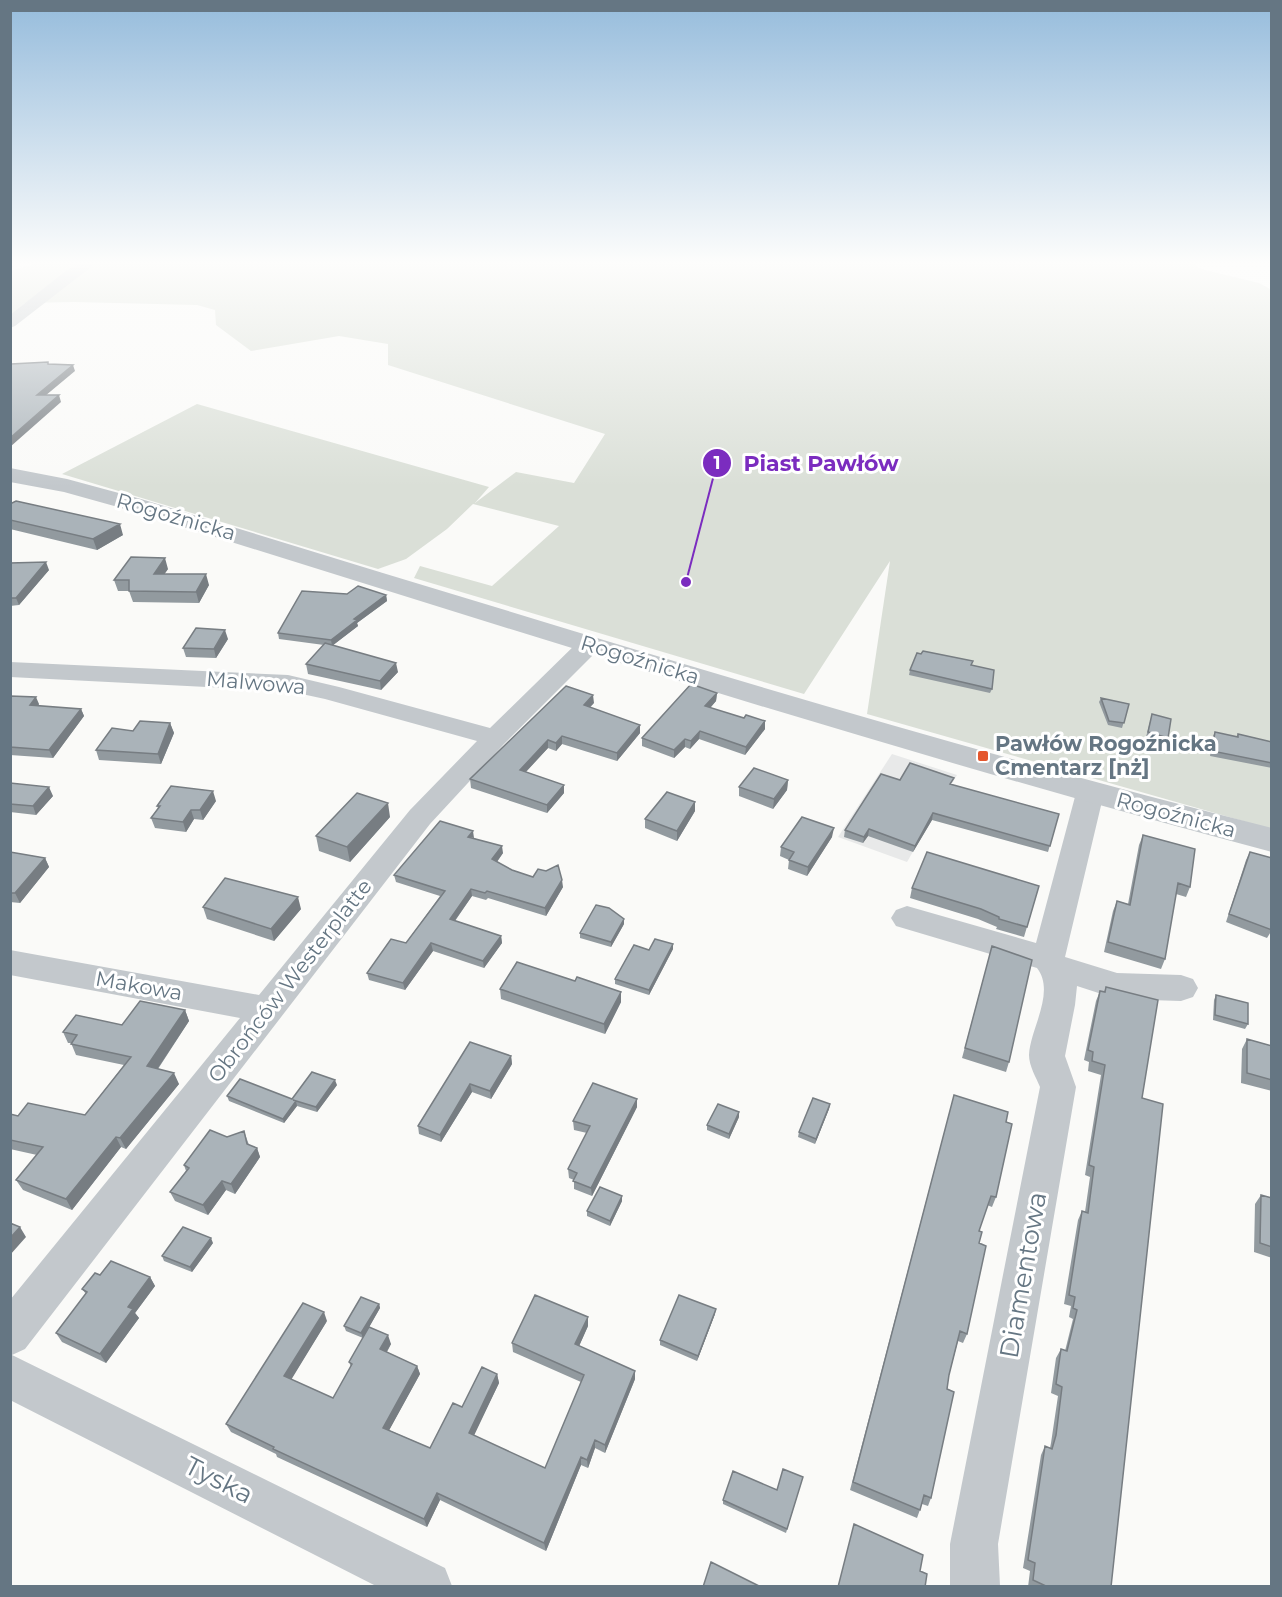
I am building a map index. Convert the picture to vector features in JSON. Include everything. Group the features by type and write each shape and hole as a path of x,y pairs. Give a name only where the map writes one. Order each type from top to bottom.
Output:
{"street":[{"name":"Rogoźnicka","path":"10,475 67,486 144,507 862,728 1090,793 1272,840"},
{"name":"Obrońców Westerplatte","path":"10,1334 420,817 495,738 590,644"},
{"name":"Malwowa","path":"10,669 288,682 495,738"},
{"name":"Diamentowa","path":"975,1587 974,1544 1058,1087 1047,1059 1061,987 1052,963 1090,793"},
{"path":"907,918 1052,963 1117,986 1181,988"},
{"name":"Makowa","path":"10,962 268,1010"},
{"name":"Tyska","path":"10,1376 427,1587"}],"shaded area":[{"path":"234,339 324,339 251,351"},
{"path":"354,339 1272,339 1271,829 867,714 890,561 804,694 414,578 420,566 492,586 559,526 473,504 447,529 406,559 378,569 62,474 197,404 489,487 475,503 516,472 574,483 605,434 388,365 388,344"},
{"path":"892,754 957,775 907,862 838,837"}],"building":[{"path":"48,362 48,364 73,365 37,395 59,395 10,438 11,364"},
{"path":"16,501 120,524 93,539 10,520 10,504"},
{"path":"131,557 165,558 154,574 206,574 196,592 129,591 129,580 114,580"},
{"path":"46,562 16,598 10,598 10,563"},
{"path":"358,586 386,595 331,640 278,633 302,591 347,594"},
{"path":"196,628 225,630 214,649 183,648"},
{"path":"325,643 396,663 380,681 306,664"},
{"path":"923,651 973,661 971,665 994,670 992,689 910,670 917,653 921,654"},
{"path":"691,684 717,693 705,706 744,718 746,715 765,721 746,747 700,731 691,741 685,739 674,750 642,738"},
{"path":"566,686 593,695 584,705 640,725 617,753 562,736 556,743 548,740 520,770 564,785 547,805 470,779"},
{"path":"10,696 36,697 30,705 81,709 49,750 10,747"},
{"path":"1101,698 1129,704 1124,723 1109,721"},
{"path":"1152,714 1171,719 1168,738 1148,732"},
{"path":"140,721 170,723 158,754 96,750 112,728 133,731"},
{"path":"1215,732 1238,737 1238,734 1272,742 1272,763 1212,751"},
{"path":"910,763 954,778 950,784 1059,814 1050,846 933,813 915,846 869,829 864,837 845,830 881,774 900,780"},
{"path":"754,768 788,780 774,799 739,787"},
{"path":"10,783 49,787 33,806 10,804"},
{"path":"171,786 213,791 200,810 191,810 183,822 151,818"},
{"path":"667,792 695,802 677,831 645,819"},
{"path":"357,793 388,803 347,847 316,836"},
{"path":"802,817 834,828 808,867 789,860 794,852 781,847"},
{"path":"440,821 473,831 468,837 502,846 492,859 512,870 533,877 538,869 546,871 558,865 562,880 545,908 487,891 485,893 471,889 450,919 501,936 483,961 431,943 403,983 367,973 391,939 406,943 445,891 394,875"},
{"path":"1143,835 1195,849 1190,887 1178,883 1165,959 1108,942 1117,901 1130,905"},
{"path":"10,852 45,858 15,893 10,893"},
{"path":"927,852 1039,886 1027,927 999,919 981,909 912,888"},
{"path":"1250,852 1272,858 1272,930 1229,914"},
{"path":"225,878 298,897 271,929 203,907"},
{"path":"596,905 609,908 624,919 611,942 580,933"},
{"path":"655,939 673,944 649,990 615,979 634,945 649,950"},
{"path":"992,946 1032,960 1009,1062 965,1048"},
{"path":"517,962 575,981 577,977 621,992 604,1024 500,989"},
{"path":"1106,987 1158,1000 1142,1098 1163,1104 1111,1587 1048,1587 1033,1580 1035,1563 1028,1560 1045,1446 1052,1449 1056,1435 1062,1387 1056,1384 1061,1349 1067,1351 1077,1310 1073,1308 1075,1297 1069,1295 1082,1211 1088,1213 1094,1167 1089,1165 1105,1065 1092,1061 1093,1052 1088,1050 1100,991 1105,992"},
{"path":"1216,995 1248,1003 1248,1024 1215,1015"},
{"path":"140,1001 185,1010 147,1066 174,1073 120,1138 116,1137 66,1199 16,1180 43,1147 10,1140 10,1114 18,1116 28,1103 85,1115 131,1057 71,1044 77,1035 63,1032 76,1015 122,1025"},
{"path":"1247,1039 1272,1046 1272,1080 1247,1073"},
{"path":"470,1042 511,1056 490,1091 470,1084 440,1135 418,1126"},
{"path":"312,1072 335,1080 316,1107 293,1100 296,1101 283,1119 227,1096 240,1079 292,1099"},
{"path":"593,1083 637,1099 591,1188 573,1181 577,1173 568,1169 590,1126 573,1121"},
{"path":"954,1095 1008,1112 1006,1122 1012,1124 996,1197 991,1196 979,1231 982,1232 979,1243 986,1246 967,1334 960,1331 949,1375 947,1389 954,1392 931,1498 924,1495 920,1510 853,1482"},
{"path":"813,1098 830,1104 816,1139 799,1132"},
{"path":"718,1104 739,1112 729,1134 707,1125"},
{"path":"210,1130 227,1137 244,1131 247,1144 257,1148 231,1184 222,1181 203,1205 170,1192 189,1168 184,1165"},
{"path":"600,1187 622,1196 610,1221 587,1211"},
{"path":"1261,1195 1272,1198 1272,1247 1260,1243"},
{"path":"10,1223 20,1227 10,1238"},
{"path":"183,1227 211,1238 190,1267 162,1256"},
{"path":"111,1261 150,1277 128,1307 133,1309 100,1354 56,1333 87,1292 82,1289 95,1273 100,1275"},
{"path":"535,1295 588,1317 575,1344 635,1371 605,1445 595,1440 587,1460 581,1457 544,1543 437,1493 424,1519 273,1449 274,1447 226,1424 303,1303 324,1312 284,1376 333,1398 352,1364 349,1362 369,1327 388,1335 380,1349 417,1366 383,1428 430,1448 453,1403 462,1407 482,1367 497,1374 469,1433 545,1468 584,1375 512,1343"},
{"path":"679,1295 716,1309 698,1356 660,1340"},
{"path":"361,1297 379,1304 361,1333 344,1326"},
{"path":"783,1469 803,1477 787,1529 723,1500 733,1471 777,1490"},
{"path":"854,1524 923,1555 920,1571 927,1574 925,1587 838,1587"},
{"path":"711,1562 761,1587 703,1587"}],"place":[{"name":"Piast Pawłów","path":"686,582"},
{"name":"Pawłów Rogoźnicka Cmentarz [nż]","path":"983,756"}]}
